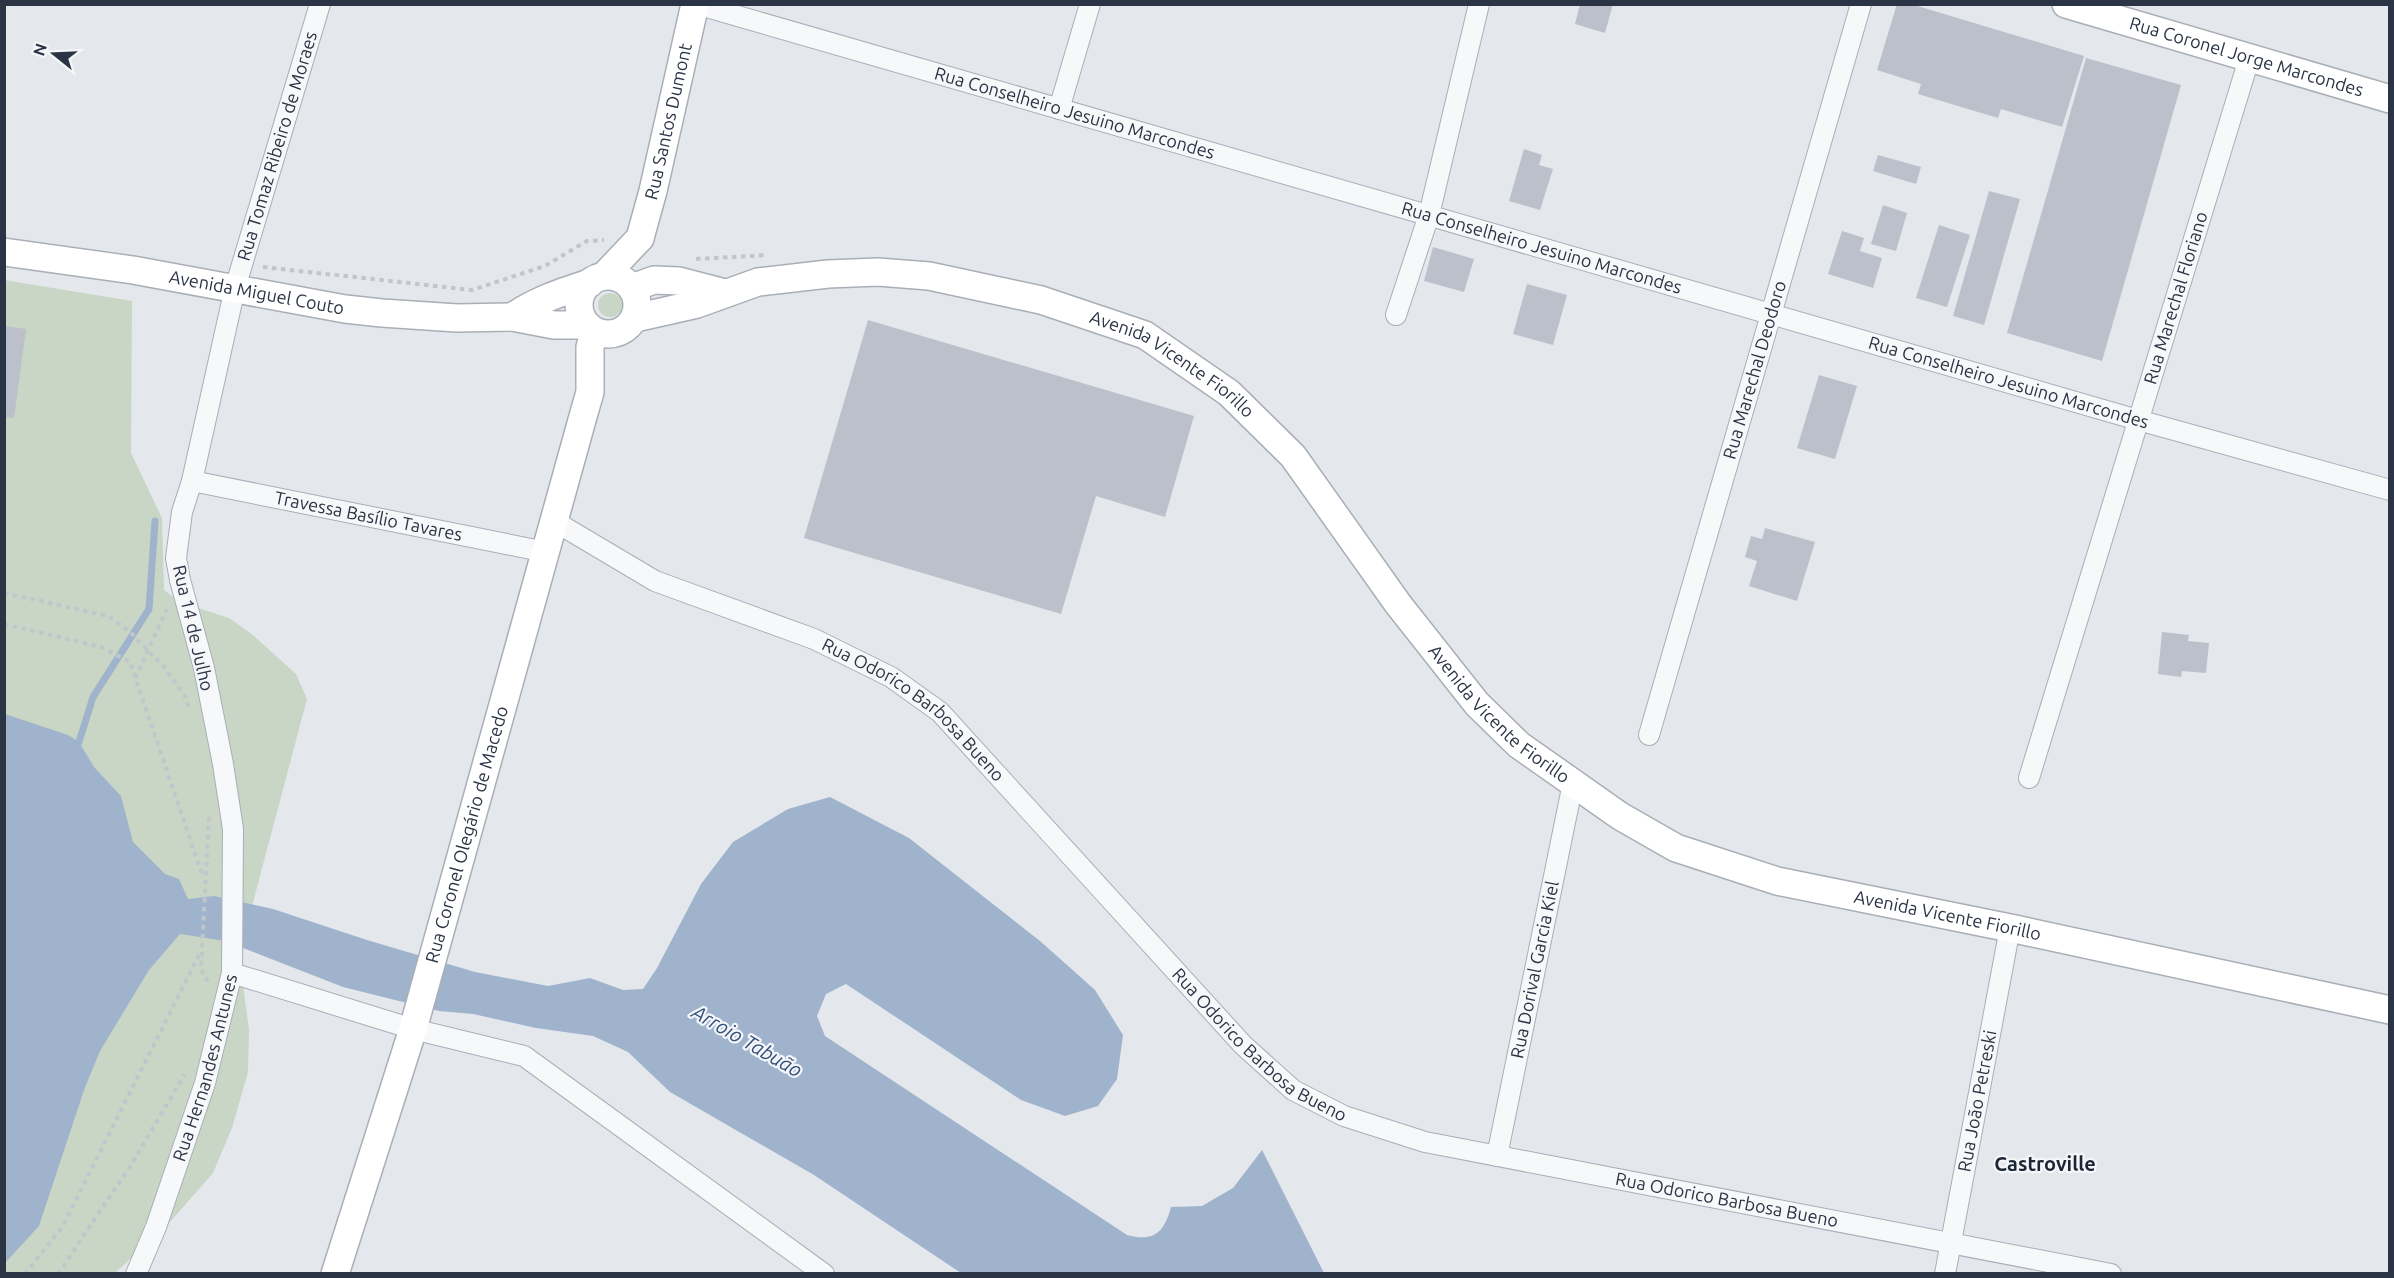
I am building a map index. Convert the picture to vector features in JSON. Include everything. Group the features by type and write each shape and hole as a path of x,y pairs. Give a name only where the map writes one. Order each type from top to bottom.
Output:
{"main road":[{"name":"Rua Santos Dumont","path":"640,238 654,191 696,4"},
{"name":"Rua Coronel Jorge Marcondes","path":"2066,4 2390,99"},
{"path":"590,392 590,328 579,308 580,298 640,238 645,255 645,265 631,287"},
{"name":"Avenida Miguel Couto","path":"4,252 133,270 239,276 345,309 457,318 512,316"},
{"name":"Avenida Vicente Fiorillo","path":"631,323 697,304 758,282 828,274 878,272 929,276 1041,300 1145,335 1229,393 1293,456 1398,604 1478,704 1520,745 1620,816 1676,848 1777,881 2010,928 2390,1010"},
{"path":"512,316 546,297 597,279 614,276 631,287 637,301 631,323 590,392"},
{"path":"631,287 654,280 679,281 725,293"},
{"path":"512,316 554,325 590,328 612,335 631,323"},
{"name":"Rua Coronel Olegário de Macedo","path":"336,1274 439,940 590,392"}],"street":[{"name":"Rua Tomaz Ribeiro de Moraes","path":"239,276 320,4"},
{"name":"Rua Conselheiro Jesuino Marcondes","path":"696,4 2138,420 2390,490"},
{"path":"1059,109 1090,4"},
{"path":"1396,315 1429,215 1479,4"},
{"name":"Rua Marechal Deodoro","path":"1648,735 1861,4"},
{"name":"Rua Marechal Floriano","path":"2029,778 2249,59"},
{"name":"Rua 14 de Julho","path":"232,973 233,829 204,668 176,558 182,512 192,481 239,276"},
{"name":"Travessa Basílio Tavares","path":"192,481 546,552"},
{"name":"Rua Odorico Barbosa Bueno","path":"554,521 655,581 814,639 891,676 940,712 1243,1045 1293,1090 1354,1119 1425,1142 2111,1274"},
{"name":"Rua Dorival Garcia Kiel","path":"1497,1156 1573,783"},
{"name":"Rua João Petreski","path":"1945,1274 2010,928"},
{"name":"Rua Hernandes Antunes","path":"136,1274 156,1227 205,1083 232,973 415,1022 524,1056 824,1274"}],"path":[{"path":"239,276 472,290 545,266 587,241 640,238"},
{"path":"691,260 770,255"},
{"path":"135,679 180,580"},
{"path":"4,593 108,616 128,630 164,667 185,696 194,719"},
{"path":"4,624 101,648 130,662 204,880"},
{"path":"26,1274 63,1226 202,950 209,814"},
{"path":"58,1274 131,1165 189,1064"}],"green space":[{"path":"4,280 132,301 131,453 162,518 164,590 180,602 229,618 253,635 296,674 307,699 239,955 249,1030 248,1072 232,1128 213,1173 170,1222 115,1273 5,1273"},
{"path":"605,293 615,293 622,300 622,310 615,317 605,317 598,310 598,300"}],"water":[{"name":"Arroio Tabuão","path":"5,714 68,735 79,742 94,767 121,796 133,842 165,874 179,879 188,899 214,896 273,909 475,972 548,986 590,978 623,990 643,989 657,968 701,884 733,842 788,809 830,797 909,838 1040,941 1095,990 1123,1035 1117,1079 1098,1106 1065,1116 1021,1100 846,984 826,994 817,1016 825,1036 1127,1235 1151,1236 1161,1229 1171,1207 1202,1206 1233,1188 1262,1150 1324,1273 961,1273 814,1175 670,1092 628,1052 593,1036 536,1028 473,1014 439,1011 343,987 225,941 180,934 149,970 100,1051 84,1090 39,1226 5,1263"}],"building":[{"path":"1580,4 1613,4 1605,33 1575,24"},
{"path":"1897,4 1911,4 2084,56 2062,127 2001,109 1998,118 1918,94 1921,84 1877,70"},
{"path":"2086,58 2181,85 2102,361 2007,333"},
{"path":"1524,149 1542,155 1539,165 1553,169 1540,210 1509,201"},
{"path":"1878,155 1921,167 1916,184 1873,171"},
{"path":"1989,191 2020,199 1984,325 1953,316"},
{"path":"1883,205 1907,213 1896,251 1871,244"},
{"path":"1939,225 1970,235 1947,307 1916,298"},
{"path":"1842,231 1864,238 1860,251 1882,258 1873,288 1828,274"},
{"path":"1433,247 1474,259 1464,292 1424,281"},
{"path":"1527,284 1567,295 1553,345 1513,334"},
{"path":"868,320 1194,416 1165,517 1096,496 1061,614 804,538"},
{"path":"4,326 26,329 14,418 4,417"},
{"path":"1819,375 1857,386 1835,459 1797,448"},
{"path":"1765,528 1815,542 1797,601 1749,586 1757,561 1745,557 1751,536 1762,539"},
{"path":"2162,632 2189,635 2188,641 2209,643 2206,673 2182,671 2181,677 2158,674"}],"waterway":[{"path":"79,742 93,697 149,609 155,521"}],"district":[{"name":"Castroville","path":"2045,1164"}]}
